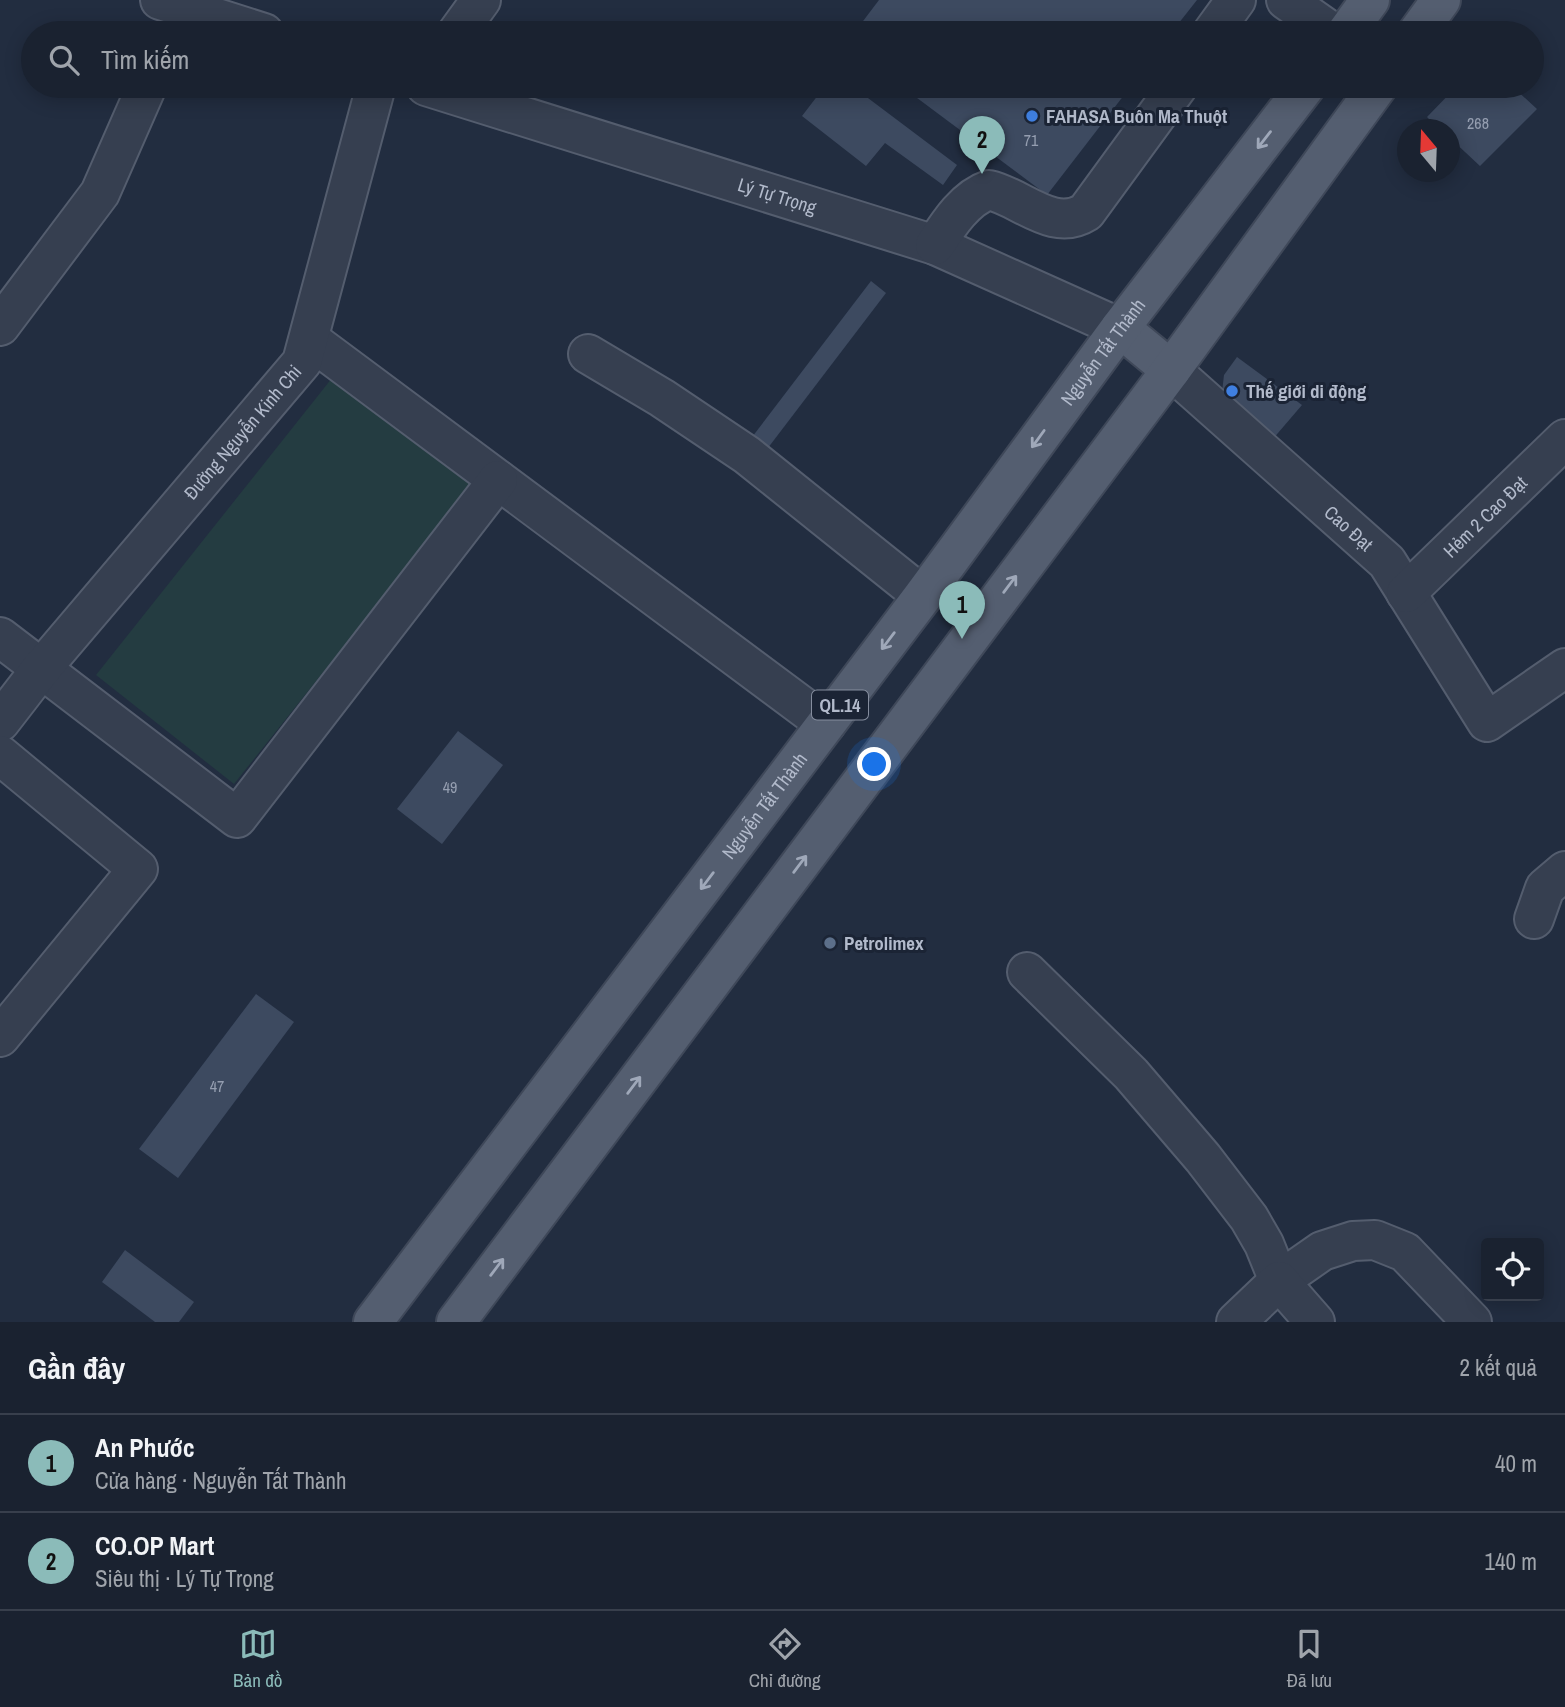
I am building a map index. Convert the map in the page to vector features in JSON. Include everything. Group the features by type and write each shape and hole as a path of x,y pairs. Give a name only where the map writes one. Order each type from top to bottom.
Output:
{"main road":[{"path":"1355,21 1370,0"},
{"path":"1426,21 1441,0"},
{"name":"Nguyễn Tất Thành","path":"373,1322 923,596 1120,328 1297,98"},
{"path":"456,1322 1171,370 1369,98"},
{"path":"1120,328 1171,370"}],"street":[{"path":"466,21 481,0"},
{"path":"1221,21 1236,0"},
{"path":"1286,0 1316,21"},
{"path":"171,13 208,21"},
{"path":"0,326 100,193 142,98"},
{"name":"Đường Nguyễn Kinh Chi","path":"0,722 41,669 302,362 373,98"},
{"name":"Lý Tự Trọng","path":"464,98 935,246 1120,328"},
{"path":"935,246 962,210 978,195 989,190 1060,220 1075,218 1086,212 1169,98"},
{"path":"309,339 826,724"},
{"path":"588,354 662,398 747,455 923,596"},
{"name":"Cao Đạt","path":"1171,370 1387,562 1487,722 1565,668"},
{"name":"Hẻm 2 Cao Đạt","path":"1406,593 1565,439"},
{"path":"0,637 237,818 498,480"},
{"path":"0,755 138,869 0,1037"},
{"path":"1534,919 1545,888 1565,872"},
{"path":"1027,972 1131,1074 1203,1158 1249,1218 1264,1244 1279,1281 1315,1322"},
{"path":"1236,1322 1279,1281 1322,1251 1353,1241 1374,1240 1405,1252 1472,1322"}],"green space":[{"path":"336,373 475,482 234,784 96,675"}],"building":[{"path":"879,0 1197,0 1180,21 863,21"},
{"path":"816,98 868,98 957,165 943,185 885,143 866,166 802,116"},
{"path":"917,98 1122,98 1047,195"},
{"path":"1445,98 1525,98 1537,109 1480,166 1460,147 1460,119 1427,117"},
{"path":"871,281 886,293 761,457 746,445"},
{"path":"1237,357 1302,405 1272,440 1221,401 1224,375"},
{"path":"458,731 503,765 442,844 397,809"},
{"path":"256,994 294,1022 178,1178 139,1149"},
{"path":"125,1250 194,1302 179,1322 155,1322 102,1282"}],"place":[{"name":"FAHASA Buôn Ma Thuột","path":"1032,116"},
{"name":"CO.OP Mart","path":"982,174"},
{"name":"Thế giới di động","path":"1232,391"},
{"name":"An Phước","path":"962,639"},
{"name":"Petrolimex","path":"830,943"}]}
